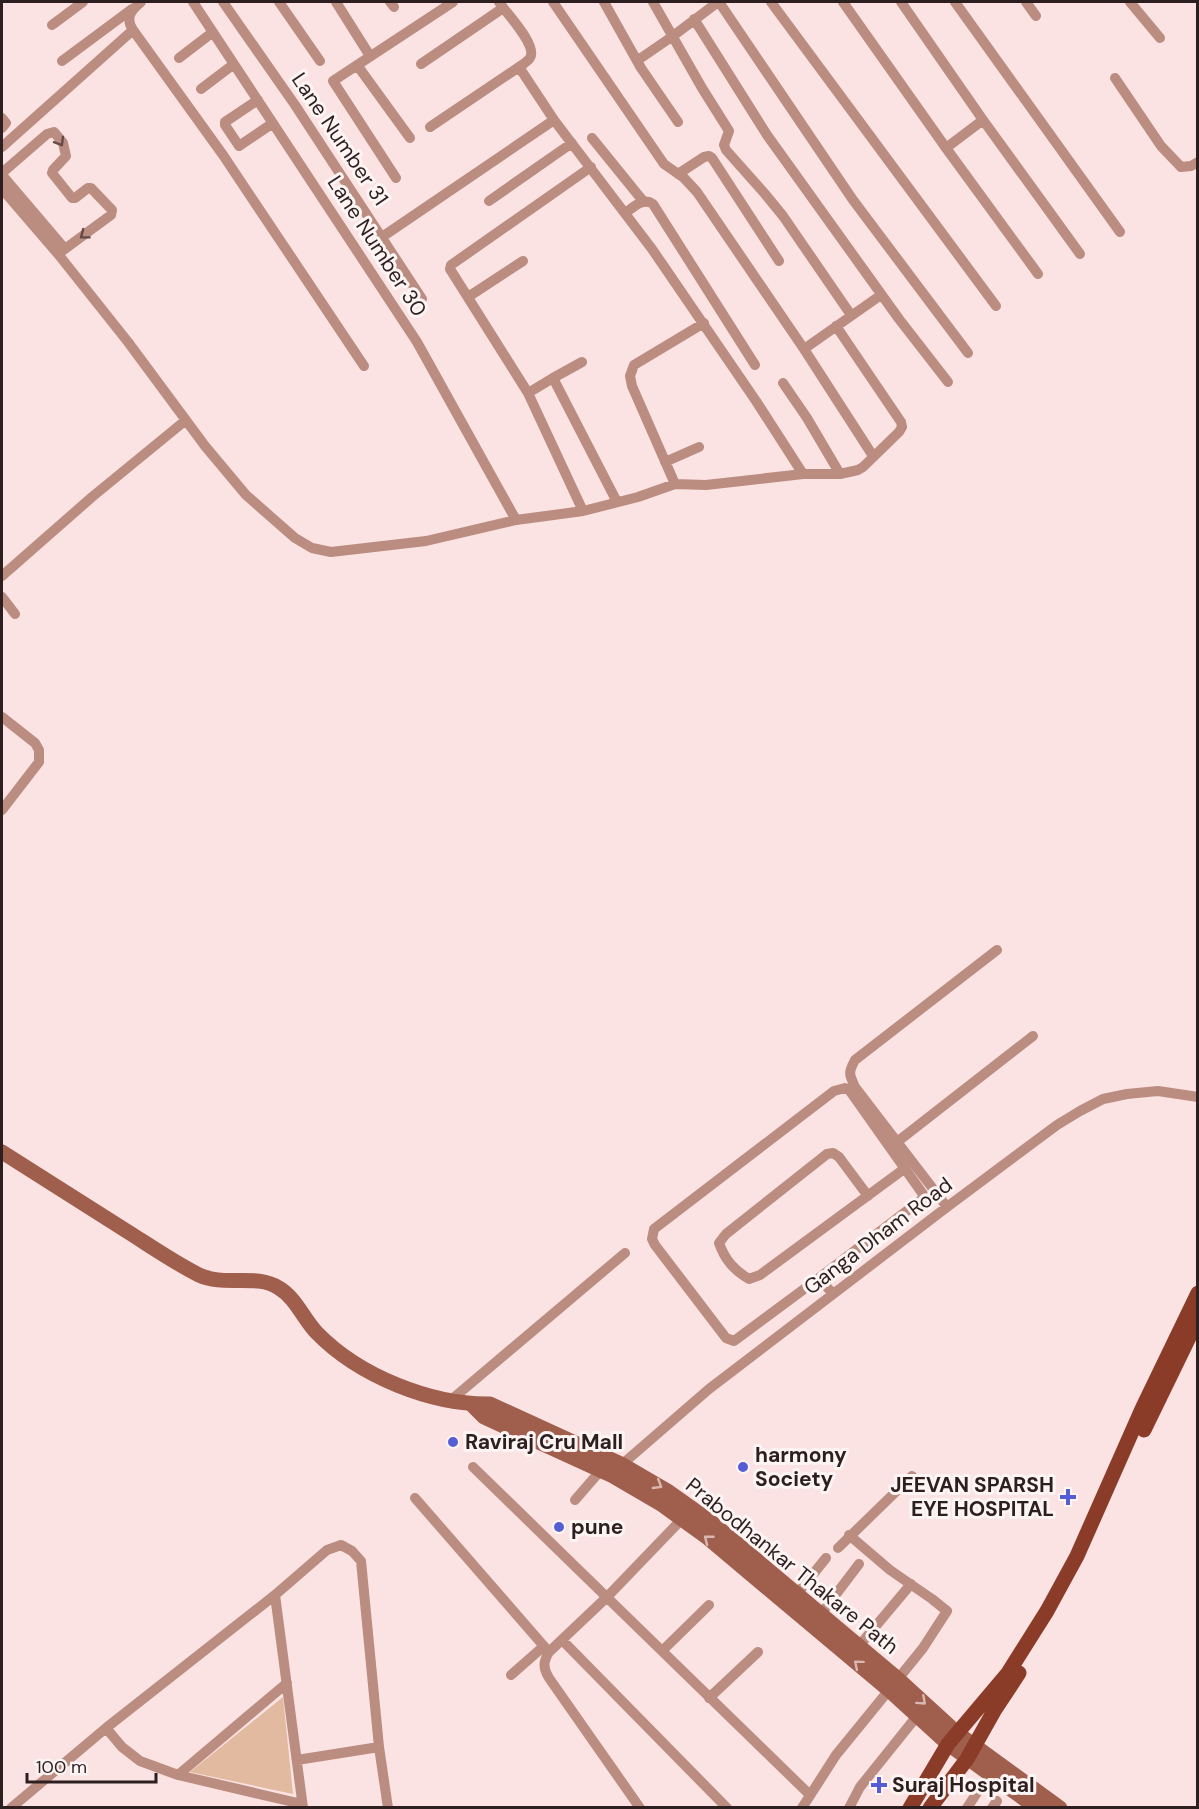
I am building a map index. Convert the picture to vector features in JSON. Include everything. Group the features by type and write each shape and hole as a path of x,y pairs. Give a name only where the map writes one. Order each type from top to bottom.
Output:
{"main road":[{"name":"Prabodhankar Thakare Path","path":"2,1152 201,1276 220,1280 260,1282 279,1288 293,1301 316,1332 352,1362 379,1377 416,1392 471,1404 490,1404 612,1470 682,1519 894,1685 953,1739 1037,1808"},
{"path":"930,1808 971,1753 989,1706 1042,1620 1077,1556 1197,1293"},
{"path":"910,1808 953,1739 989,1706 1048,1628 1099,1532 1143,1431 1197,1319"},
{"name":"Prabodhankar Thakare Path","path":"471,1404 484,1417 669,1492 710,1521 859,1646 894,1685 917,1716 953,1739"},
{"name":"Prabodhankar Thakare Path","path":"971,1753 1060,1808"}],"street":[{"path":"52,25 83,2"},
{"name":"Lane Number 30","path":"193,2 417,342 516,520"},
{"name":"Lane Number 31","path":"223,2 295,105 422,299"},
{"path":"279,2 320,61"},
{"path":"336,2 370,56"},
{"path":"396,178 333,81 437,6 453,2"},
{"path":"553,2 664,164 697,192 804,349 873,456"},
{"path":"604,2 641,68 678,122"},
{"path":"653,2 729,131 722,151 726,150 783,216 851,315"},
{"path":"638,60 718,2 853,200 968,353"},
{"path":"771,2 996,306"},
{"path":"843,2 1038,274"},
{"path":"902,2 983,120 1080,254"},
{"path":"955,2 1120,232"},
{"path":"1026,2 1036,16"},
{"path":"1130,2 1160,38"},
{"path":"136,5 129,17 129,25 223,155 364,366"},
{"path":"62,61 136,5"},
{"path":"421,64 501,5 530,43 532,53 530,58 519,67 430,127"},
{"path":"694,19 768,135 881,295 948,382"},
{"path":"2,147 133,30"},
{"path":"179,58 213,32"},
{"path":"201,88 234,64"},
{"path":"357,65 410,138"},
{"path":"519,67 554,120 652,249 704,323 803,474"},
{"path":"1115,78 1161,146 1181,167 1191,166 1197,162"},
{"path":"258,100 225,122 225,125 239,146 273,123"},
{"path":"2,118 6,123 2,128"},
{"path":"382,237 554,120"},
{"path":"946,148 983,120"},
{"path":"62,251 111,215 112,210 91,188 72,198 52,173 66,156 63,143 54,132 47,134 2,174 62,251 205,446 246,495 295,538 312,548 331,552 426,541 516,520 583,511 675,484 716,484 803,474 840,474 858,470 902,427 901,422 836,326"},
{"path":"592,138 643,201"},
{"path":"489,201 572,142"},
{"path":"223,155 236,147"},
{"path":"678,174 709,156 779,261"},
{"path":"583,511 528,393 450,269 451,265 591,167"},
{"path":"2,189 62,251"},
{"path":"625,213 643,201 649,201 658,210 755,365"},
{"path":"468,297 523,261"},
{"path":"804,349 881,295"},
{"path":"675,484 632,386 630,376 634,365 704,323"},
{"path":"528,393 582,362"},
{"path":"553,378 617,502"},
{"path":"783,383 840,474"},
{"path":"2,576 92,497 186,420"},
{"path":"665,462 699,447"},
{"path":"2,597 15,614"},
{"path":"2,717 35,743 39,750 39,762 2,810"},
{"path":"947,1208 855,1087 849,1070 855,1060 997,950"},
{"path":"897,1142 1033,1036"},
{"path":"845,1088 850,1091 925,1197 819,1278 734,1341 726,1338 652,1239 654,1229 834,1091 845,1088"},
{"name":"Ganga Dham Road","path":"575,1500 710,1389 1057,1125 1104,1099 1127,1094 1158,1091 1197,1097"},
{"path":"868,1196 839,1157 833,1153 827,1154 726,1234 719,1243 723,1254 736,1271 749,1278 760,1275 868,1196 904,1169"},
{"path":"451,1400 625,1253"},
{"path":"819,1278 833,1294"},
{"path":"473,1467 809,1794"},
{"path":"838,1548 912,1476"},
{"path":"415,1498 546,1649"},
{"path":"511,1675 562,1640 682,1519"},
{"path":"802,1808 836,1755 923,1648 947,1611 890,1570 849,1535"},
{"path":"11,1808 106,1728 275,1595 327,1550 341,1545 352,1551 361,1561 379,1747 388,1808"},
{"path":"797,1594 826,1558"},
{"path":"821,1614 859,1564"},
{"path":"859,1646 911,1584"},
{"path":"106,1728 122,1747 140,1761 178,1775 302,1806 275,1595"},
{"path":"662,1651 709,1605"},
{"path":"562,1640 727,1808"},
{"path":"546,1649 544,1670 640,1808"},
{"path":"709,1698 758,1652"},
{"path":"178,1775 287,1683"},
{"path":"849,1808 860,1787 917,1716"},
{"path":"297,1760 379,1747"},
{"path":"967,1808 980,1788"}],"shaded area":[{"path":"283,1697 293,1794 190,1772"}],"place":[{"name":"Raviraj Cru Mall","path":"453,1442"},
{"name":"harmony Society","path":"743,1467"},
{"name":"JEEVAN SPARSH EYE HOSPITAL","path":"1068,1497"},
{"name":"pune","path":"559,1527"},
{"name":"Suraj Hospital","path":"879,1785"}]}
